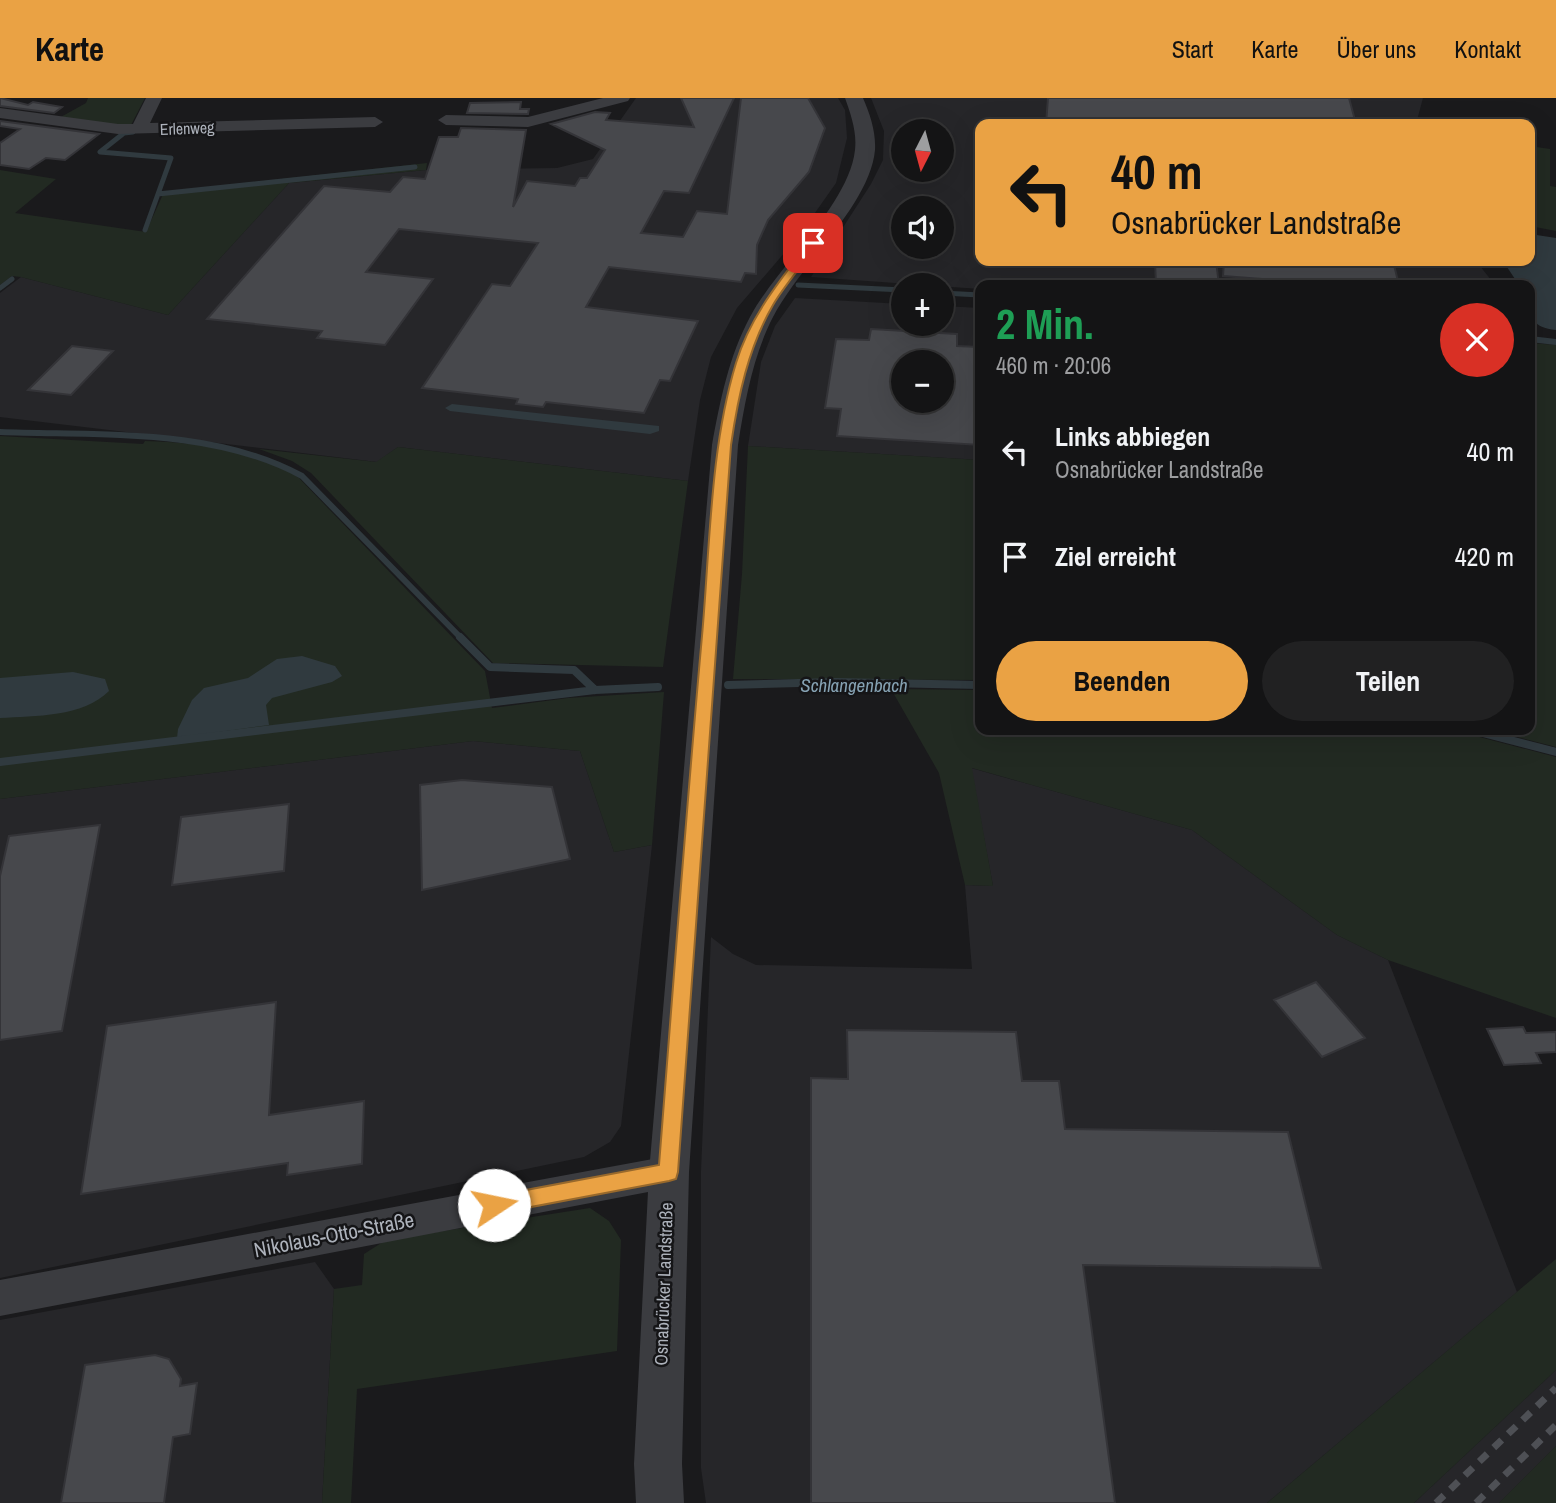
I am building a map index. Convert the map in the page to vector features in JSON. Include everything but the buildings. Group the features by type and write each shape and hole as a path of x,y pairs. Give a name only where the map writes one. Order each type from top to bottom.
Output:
{"street":[{"path":"139,129 154,98"},
{"path":"446,120 528,122 622,98"},
{"name":"Osnabrücker Landstraße","path":"660,1503 657,1464 669,1172 725,445 742,360 768,304 854,183 863,159 865,139 854,98"},
{"name":"Erlenweg","path":"0,113 118,129 375,122"},
{"name":"Nikolaus-Otto-Straße","path":"0,1298 669,1172"}],"shaded area":[{"path":"88,98 145,98 130,127 59,118 86,103"},
{"path":"636,98 838,98 845,110 847,138 836,183 798,237 737,308 711,357 700,400 688,481 398,447 377,462 0,417 0,293 21,277 168,315 289,183 426,170 557,168 593,159"},
{"path":"871,98 1423,98 1417,119 975,119 975,266 1480,266 1491,280 975,280 975,289 954,287 954,273 891,273 891,283 811,277 871,184 883,160 884,131"},
{"path":"1535,147 1550,149 1550,186 1556,187 1556,231 1535,227"},
{"path":"427,163 426,170 289,183 168,315 21,277 12,276 0,285 0,170 56,179 15,213 146,232 164,192"},
{"path":"1535,235 1556,238 1556,330 1539,325 1535,321 1535,280 1516,280 1506,266 1535,266"},
{"path":"795,298 891,303 891,336 954,336 954,307 975,308 975,460 748,446 761,362 775,326"},
{"path":"1535,343 1556,345 1556,747 1510,735 1535,735"},
{"path":"452,404 659,426 659,431 650,434 450,411 445,408"},
{"path":"0,436 205,445 245,453 283,468 299,478 485,671 492,708 568,698 664,692 652,845 614,852 580,751 473,741 0,799"},
{"path":"748,446 975,460 975,680 733,679 742,574"},
{"path":"398,447 688,481 663,667 493,663 311,473 292,461 259,449 376,462"},
{"path":"302,656 335,666 342,676 332,682 272,698 266,705 269,725 177,738 178,729 192,700 204,688 248,678 277,659"},
{"path":"73,672 105,679 109,691 86,706 58,714 0,718 0,678"},
{"path":"891,689 975,690 975,735 1472,735 1556,757 1556,1018 1388,960 1337,935 1192,830 972,768 993,886 965,885 939,773"},
{"path":"473,741 580,751 614,852 652,845 621,1126 610,1142 584,1157 0,1278 0,799"},
{"path":"971,768 1192,830 1337,935 1388,960 1517,1292 1267,1503 706,1503 701,1468 701,1171 711,937 733,954 756,965 972,969 965,885 993,886"},
{"path":"590,1208 609,1221 621,1240 617,1351 357,1389 351,1503 322,1503 334,1289 362,1285 364,1254 386,1240"},
{"path":"1556,1259 1556,1370 1414,1503 1267,1503"},
{"path":"315,1262 334,1289 322,1503 0,1503 0,1320"},
{"path":"1556,1370 1556,1446 1499,1503 1414,1503"},
{"path":"1556,1446 1556,1503 1499,1503"}],"waterway":[{"path":"133,132 124,133 100,152 171,158 158,194"},
{"path":"158,194 415,167"},
{"path":"145,230 158,194"},
{"path":"0,288 12,279"},
{"name":"Schlangenbach","path":"798,285 891,289"},
{"name":"Schlangenbach","path":"954,294 975,295"},
{"name":"Schlangenbach","path":"1535,340 1556,342"},
{"path":"0,432 155,437 231,449 267,460 302,476 462,639"},
{"path":"462,639 490,667 574,670 595,690"},
{"name":"Schlangenbach","path":"728,685 835,682 975,685"},
{"name":"Schlangenbach","path":"595,690 658,687"},
{"path":"0,762 595,690"},
{"name":"Schlangenbach","path":"1490,735 1556,752"}],"railway":[{"path":"1436,1503 1556,1388"},
{"path":"1476,1503 1556,1425"}],"route":[{"path":"494,1205 669,1172 725,445 742,360 768,304 813,243"}]}
